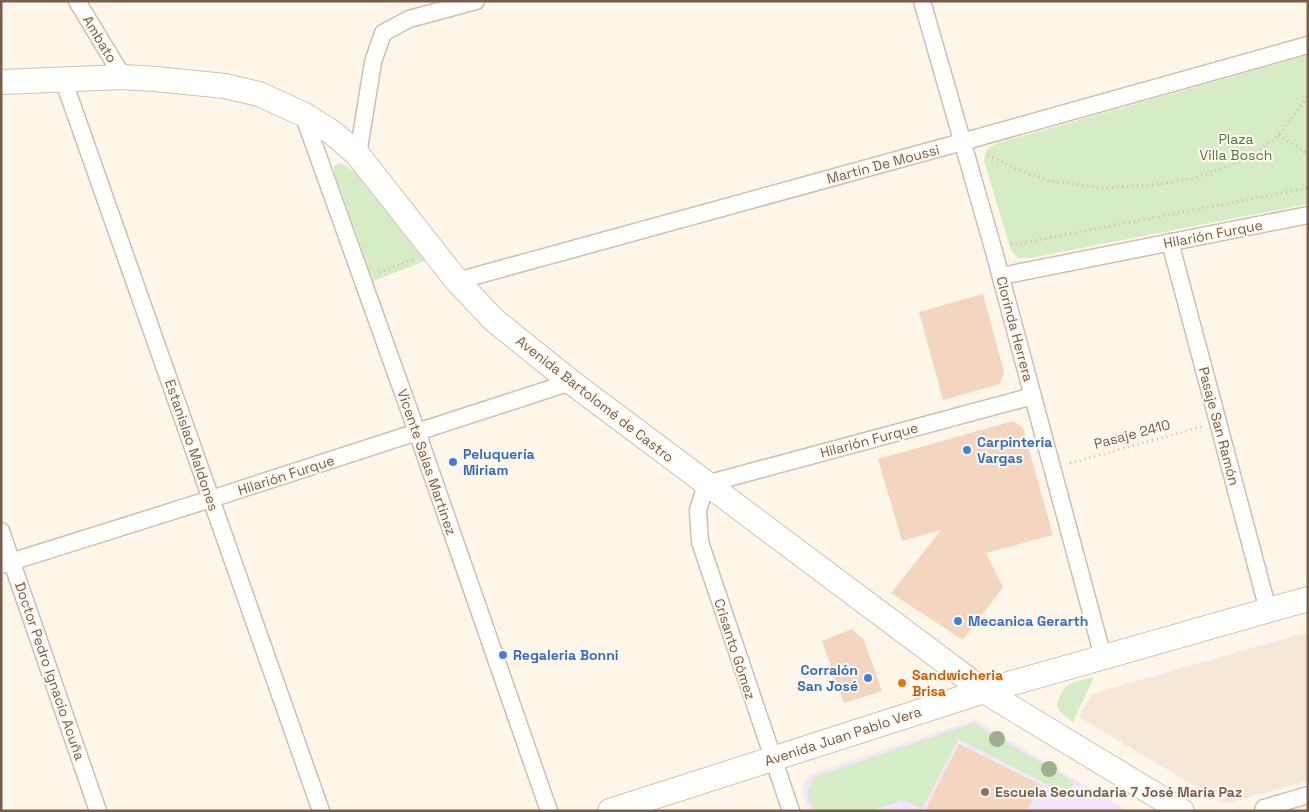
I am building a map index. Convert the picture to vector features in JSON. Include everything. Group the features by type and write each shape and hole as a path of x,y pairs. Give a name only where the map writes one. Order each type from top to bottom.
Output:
{"main road":[{"name":"Avenida Bartolomé de Castro","path":"1,82 123,77 225,86 259,94 303,114 333,133 358,154 457,281 494,320 571,382 984,692 1182,811"},
{"name":"Avenida Juan Pablo Vera","path":"610,811 984,692 1308,599"}],"street":[{"path":"358,154 373,62 383,33 410,19 476,1"},
{"name":"Clorinda Herrera","path":"922,1 993,248 1103,657"},
{"name":"Ambato","path":"81,4 123,77"},
{"name":"Martín De Moussi","path":"457,281 962,142 1308,44"},
{"name":"Estanislao Maldones","path":"63,80 321,811"},
{"name":"Vicente Salas Martinez","path":"303,114 417,432 549,811"},
{"name":"Hilarión Furque","path":"1000,276 1308,216"},
{"name":"Pasaje San Ramón","path":"1170,242 1268,610"},
{"name":"Hilarión Furque","path":"7,563 571,382"},
{"name":"Hilarión Furque","path":"706,484 1033,396"},
{"name":"Crisanto Gómez","path":"706,484 698,510 700,542 791,811"},
{"name":"Doctor Pedro Ignacio Acuña","path":"1,530 7,563 98,811"},
{"path":"1263,811 1264,808 1308,795"}],"path":[{"path":"962,142 1012,167 1049,181 1104,188 1152,185 1196,178 1250,158 1279,135 1308,96"},
{"path":"1279,135 1308,154"},
{"path":"993,248 1308,188"},
{"path":"362,278 434,252"},
{"name":"Pasaje 2410","path":"1052,468 1218,423"}],"shaded area":[{"path":"1308,632 1308,781 1225,804 1079,717 1091,694"},
{"path":"975,720 1128,811 809,811 802,789 809,775"}],"green space":[{"name":"Plaza Villa Bosch","path":"1308,55 1308,204 1030,258 1017,258 1011,250 984,161 986,151 995,144"},
{"path":"340,163 358,175 425,261 373,281 334,171 334,166"},
{"path":"1094,677 1073,722 1063,715 1057,707 1059,698 1069,684"},
{"path":"974,723 1074,782 1067,795 959,739 922,809 902,800 872,811 814,811 807,793 814,777"}],"building":[{"path":"983,294 1004,372 1000,384 943,400 919,312"},
{"path":"1013,421 1023,428 1053,535 986,553 1003,587 963,640 891,593 941,530 902,541 878,459"},
{"path":"852,629 864,640 882,691 844,703 822,641"},
{"path":"959,744 1041,785 1027,811 931,811 926,808"}],"place":[{"name":"Carpinteria Vargas","path":"967,450"},
{"name":"Peluquería Miriam","path":"453,462"},
{"name":"Mecanica Gerarth","path":"958,621"},
{"name":"Regaleria Bonni","path":"503,655"},
{"name":"Corralón San José","path":"868,678"},
{"name":"Sandwicheria Brisa","path":"902,683"},
{"name":"Escuela Secundaria 7 José María Paz","path":"985,792"}]}
